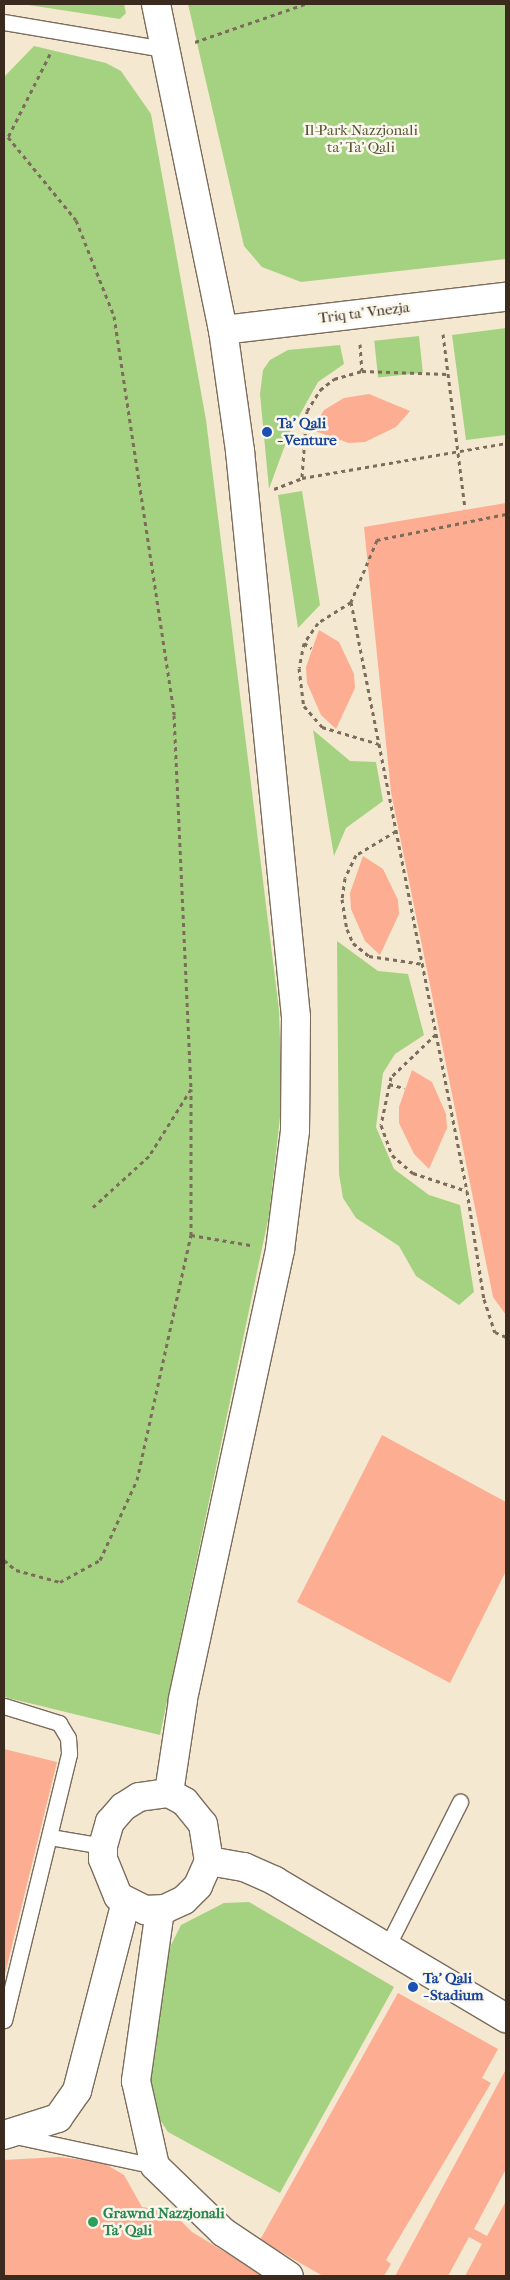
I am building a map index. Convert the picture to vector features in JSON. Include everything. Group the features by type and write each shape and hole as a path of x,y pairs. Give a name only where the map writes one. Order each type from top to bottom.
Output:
{"street":[{"path":"156,4 223,330 244,502 296,1016 295,1131 280,1250 184,1700 169,1793"},
{"name":"Triq ta' Vnezja","path":"223,330 506,297"},
{"path":"169,1793 185,1802 202,1824 209,1861 198,1886 184,1900 160,1910 126,1902 109,1879 103,1846 110,1822 123,1807 139,1797 169,1793"},
{"path":"209,1861 244,1867 275,1881 506,2018"},
{"path":"6,2135 58,2118 77,2091 126,1902"},
{"path":"160,1910 136,2081 155,2166 223,2232 290,2276"}],"lane":[{"path":"4,22 164,49"},
{"path":"4,1706 44,1715 59,1723 68,1738 69,1754 4,2020"},
{"path":"386,1948 460,1802"},
{"path":"50,1837 103,1846"},
{"path":"6,2135 155,2166"}],"path":[{"path":"164,49 225,35 306,4"},
{"path":"4,139 8,137 62,31"},
{"path":"4,1560 16,1570 60,1582 100,1560 137,1480 191,1235 191,1089 174,715 114,316 76,220 8,137"},
{"path":"440,304 455,449 465,510"},
{"path":"302,478 307,411 320,390 334,380 362,371 448,374"},
{"path":"244,502 302,478 455,449 506,443"},
{"path":"506,514 376,540 351,602 467,1191 484,1299 494,1332 506,1336"},
{"path":"351,602 318,623 304,643 300,687 310,716 333,733 379,744"},
{"path":"304,643 311,648"},
{"path":"396,831 356,855 345,878 342,900 347,929 353,942 369,956 423,964"},
{"path":"436,1034 409,1057 389,1084 381,1125 392,1155 412,1173 467,1191"},
{"path":"389,1084 404,1088"},
{"path":"92,1208 149,1156 191,1089"},
{"path":"191,1235 280,1250"}],"green space":[{"path":"22,4 124,4 126,13 120,19"},
{"name":"Il-Park Nazzjonali ta' Ta' Qali","path":"188,4 506,4 506,259 301,282 262,267 244,246"},
{"path":"34,46 106,63 121,71 151,114 206,420 279,1010 282,1099 269,1215 160,1735 4,1697 4,77"},
{"path":"506,328 506,435 466,440 452,335"},
{"path":"419,336 423,373 378,378 374,341"},
{"path":"340,345 344,364 318,382 289,434 269,489 260,394 263,370 270,360 288,350"},
{"path":"302,491 320,605 298,628 278,495"},
{"path":"313,730 350,761 376,762 383,801 346,828 334,856"},
{"path":"337,941 378,971 408,974 424,1035 395,1054 383,1073 376,1127 394,1169 429,1195 460,1205 474,1292 459,1305 416,1276 399,1246 356,1218 343,1198 339,1174"},
{"path":"249,1902 394,1987 280,2193 168,2132 145,2097 163,1961 181,1925 224,1903"}],"building":[{"path":"369,394 410,411 396,427 365,442 349,443 312,430 324,410 344,398"},
{"path":"506,503 506,1315 493,1297 391,792 364,527"},
{"path":"319,630 339,642 354,674 355,688 336,729 321,715 307,683 306,667"},
{"path":"363,856 383,869 398,900 399,914 380,955 365,941 351,909 350,893"},
{"path":"412,1070 432,1082 446,1114 447,1128 429,1169 414,1154 399,1123 399,1107"},
{"path":"382,1435 506,1502 506,1571 450,1683 297,1602"},
{"path":"4,1749 57,1762 4,1978"},
{"path":"398,1993 498,2049 482,2078 491,2083 386,2260 391,2264 384,2276 323,2276 260,2240"},
{"path":"506,2069 506,2169 474,2229 487,2236 506,2201 506,2276 465,2276 482,2244 469,2237 448,2276 395,2276"},
{"name":"Grawnd Nazzjonali Ta' Qali","path":"59,2157 102,2162 124,2175 142,2207 172,2212 192,2232 264,2276 4,2276 4,2160"}],"place":[{"name":"Ta' Qali - Venture","path":"267,432"},
{"name":"Ta' Qali - Stadium","path":"413,1987"},
{"name":"Grawnd Nazzjonali Ta' Qali","path":"93,2222"}]}
